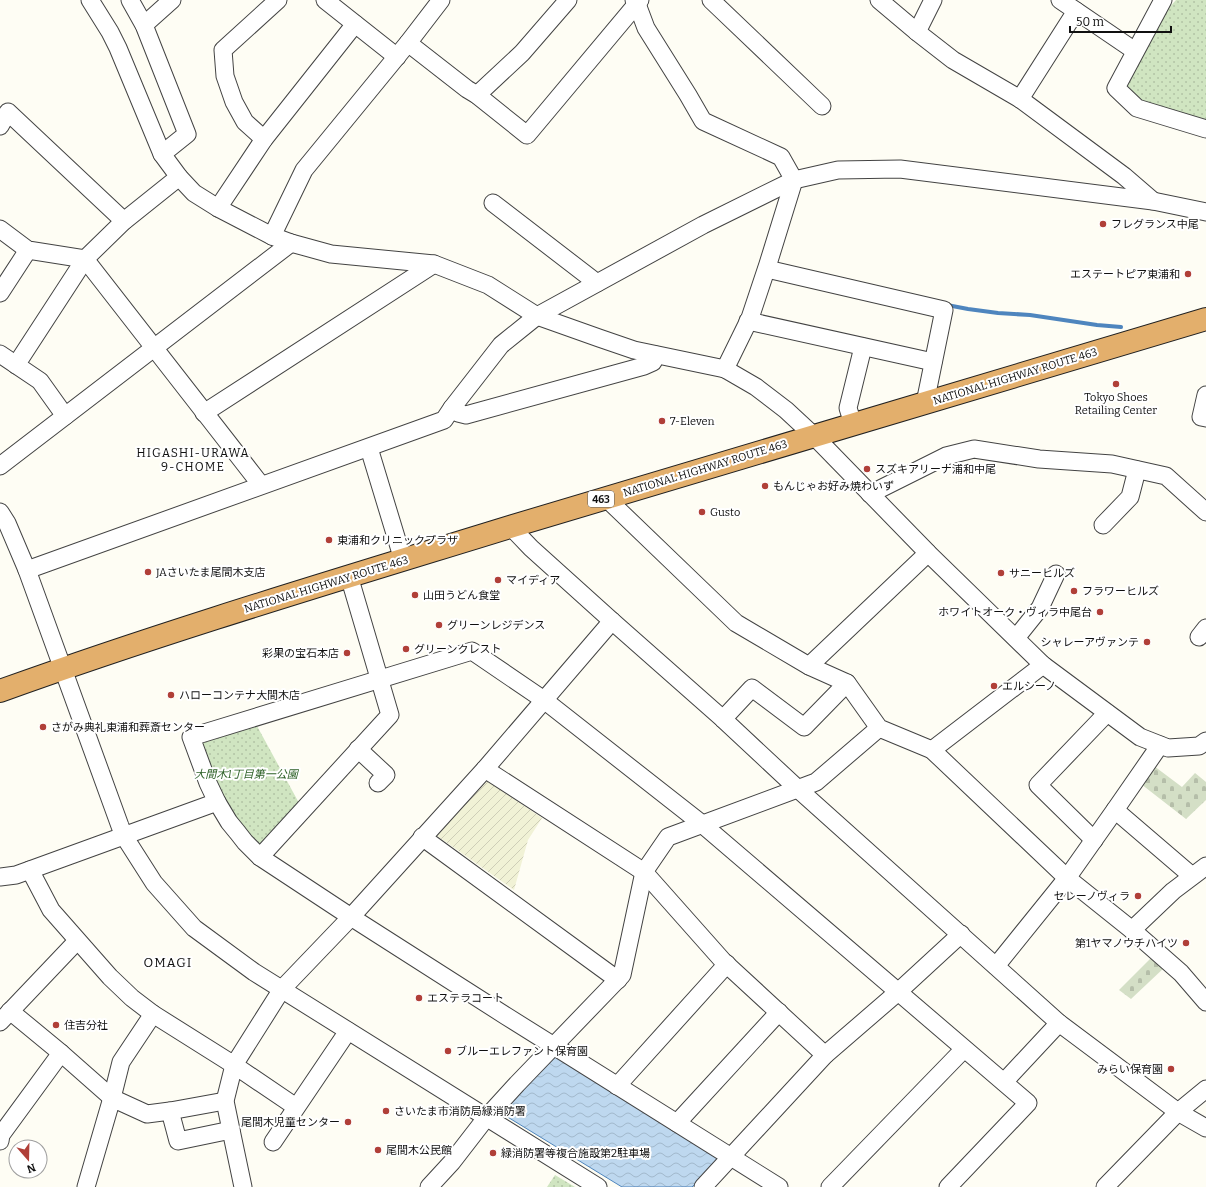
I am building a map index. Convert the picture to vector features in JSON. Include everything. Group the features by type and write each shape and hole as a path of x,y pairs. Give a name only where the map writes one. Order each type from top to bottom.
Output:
{"highway":[{"name":"NATIONAL HIGHWAY ROUTE 463","path":"0,691 204,622 349,576 1206,319"}],"street":[{"path":"90,0 118,48 162,154 194,193 218,208 272,236 291,243 332,254 434,264 488,285 537,316 634,350 725,369 756,387 786,410 814,436 928,553 1043,665 1140,737 1168,748 1204,746"},
{"path":"130,0 144,25 187,134 162,154"},
{"path":"144,25 172,0"},
{"path":"264,139 245,122 234,102 225,76 223,50 278,0"},
{"path":"325,0 397,57"},
{"path":"477,95 522,53 568,0"},
{"path":"711,0 822,106"},
{"path":"879,0 953,60 1020,99 1124,176 1153,201"},
{"path":"917,32 933,0"},
{"path":"1060,0 1135,51"},
{"path":"1163,0 1116,88 1137,108 1206,129"},
{"path":"272,236 304,170 397,57 439,1"},
{"path":"408,43 527,135 637,1"},
{"path":"637,1 646,28 703,121 781,156 794,180 767,269 748,321 725,369"},
{"path":"1020,99 1076,10"},
{"path":"218,208 264,139 355,24"},
{"path":"0,126 8,112 124,221"},
{"path":"27,570 444,420 501,345 537,316 703,225 794,180 838,170 900,169 1153,201 1206,212"},
{"path":"16,365 85,260 124,221 180,177"},
{"path":"493,203 597,283"},
{"path":"0,229 28,250 85,260 261,485"},
{"path":"0,466 291,243"},
{"path":"0,294 28,250"},
{"path":"204,413 434,264"},
{"path":"767,269 944,310 925,403"},
{"path":"748,321 933,362"},
{"path":"853,424 848,408 863,347"},
{"path":"0,354 40,381 65,416"},
{"path":"452,408 458,413 466,415 644,366 653,362 656,355"},
{"path":"1206,395 1202,417 1206,418"},
{"path":"369,448 403,560"},
{"path":"870,494 946,456 974,449 1039,459 1112,464 1166,476 1206,512"},
{"path":"1104,525 1130,497 1137,470"},
{"path":"606,498 736,623 809,666 848,683 879,728 932,750 1067,878 1132,930 1181,973 1206,1002"},
{"path":"0,512 7,523 27,570 124,836 154,883 194,928 254,972 598,1187"},
{"path":"511,527 531,548 723,719 1058,1023 1178,1112 1206,1128"},
{"path":"809,666 928,553"},
{"path":"1016,638 1040,608 1056,574"},
{"path":"260,857 390,715 349,576"},
{"path":"243,1187 225,1101 234,1065 282,989 351,917 485,769 612,621"},
{"path":"779,1187 506,1016 260,857 233,828 221,809 208,783 191,737 472,651 544,700 702,824 1028,1103 958,1184"},
{"path":"932,750 1043,665"},
{"path":"723,719 752,688 804,728 848,683"},
{"path":"1094,840 1038,785 1107,713"},
{"path":"429,1187 452,1162 486,1118 622,976 644,872 668,837 816,782 879,728"},
{"path":"996,966 1067,878 1160,744"},
{"path":"358,749 386,775 378,783"},
{"path":"485,769 644,872 726,964 825,1055"},
{"path":"0,876 16,875 217,802"},
{"path":"1115,810 1192,876"},
{"path":"422,837 618,980"},
{"path":"1132,930 1173,891 1206,866"},
{"path":"30,870 51,910 110,978 132,998 153,1014 234,1065 296,1107"},
{"path":"703,1187 825,1055 898,992 961,934"},
{"path":"77,941 5,1016 61,1053 112,1098 146,1114 225,1101"},
{"path":"617,1086 726,964"},
{"path":"677,1124 779,1012"},
{"path":"86,1187 121,1062 153,1014"},
{"path":"1004,1082 1058,1023"},
{"path":"273,1142 348,1031"},
{"path":"830,1187 964,1049"},
{"path":"0,1141 0,1134 61,1053"},
{"path":"1105,1187 1178,1112 1206,1089"},
{"path":"170,1111 178,1140 231,1130"}],"green space":[{"path":"1176,0 1206,0 1206,125 1149,105 1124,90 1167,10"},
{"name":"大間木1丁目第一公園","path":"257,726 299,803 263,845 257,845 233,815 217,790 201,746 204,740"},
{"path":"1154,766 1182,787 1195,773 1206,782 1206,800 1186,819 1141,784"},
{"path":"487,781 542,818 528,840 514,890 436,835"},
{"path":"1152,957 1165,967 1131,999 1119,990"},
{"path":"555,1175 575,1187 547,1187"}],"water":[{"path":"555,1053 719,1159 692,1187 622,1187 501,1113"}],"waterway":[{"path":"947,305 998,313 1030,315 1121,327"}],"place":[{"name":"フレグランス中尾","path":"1103,224"},
{"name":"エステートピア東浦和","path":"1188,274"},
{"name":"Tokyo Shoes Retailing Center","path":"1116,384"},
{"name":"7-Eleven","path":"662,421"},
{"name":"スズキアリーナ浦和中尾","path":"867,469"},
{"name":"もんじゃお好み焼わいず","path":"765,486"},
{"name":"Gusto","path":"702,512"},
{"name":"東浦和クリニックプラザ","path":"329,540"},
{"name":"JAさいたま尾間木支店","path":"148,572"},
{"name":"サニーヒルズ","path":"1001,573"},
{"name":"マイディア","path":"498,580"},
{"name":"フラワーヒルズ","path":"1074,591"},
{"name":"山田うどん食堂","path":"415,595"},
{"name":"ホワイトオーク・ヴィラ中尾台","path":"1100,612"},
{"name":"グリーンレジデンス","path":"439,625"},
{"name":"シャレーアヴァンテ","path":"1147,642"},
{"name":"グリーンクレスト","path":"406,649"},
{"name":"彩果の宝石本店","path":"347,653"},
{"name":"エルシーノ","path":"994,686"},
{"name":"ハローコンテナ大間木店","path":"171,695"},
{"name":"さがみ典礼東浦和葬斎センター","path":"43,727"},
{"name":"セレーノヴィラ","path":"1138,896"},
{"name":"第1ヤマノウチハイツ","path":"1186,943"},
{"name":"エステラコート","path":"419,998"},
{"name":"住吉分社","path":"56,1025"},
{"name":"ブルーエレファント保育園","path":"448,1051"},
{"name":"みらい保育園","path":"1171,1069"},
{"name":"さいたま市消防局緑消防署","path":"386,1111"},
{"name":"尾間木児童センター","path":"348,1122"},
{"name":"尾間木公民館","path":"378,1150"},
{"name":"緑消防署等複合施設第2駐車場","path":"493,1153"}],"district":[{"name":"HIGASHI-URAWA 9-CHOME","path":"193,460"},
{"name":"OMAGI","path":"168,962"}]}
